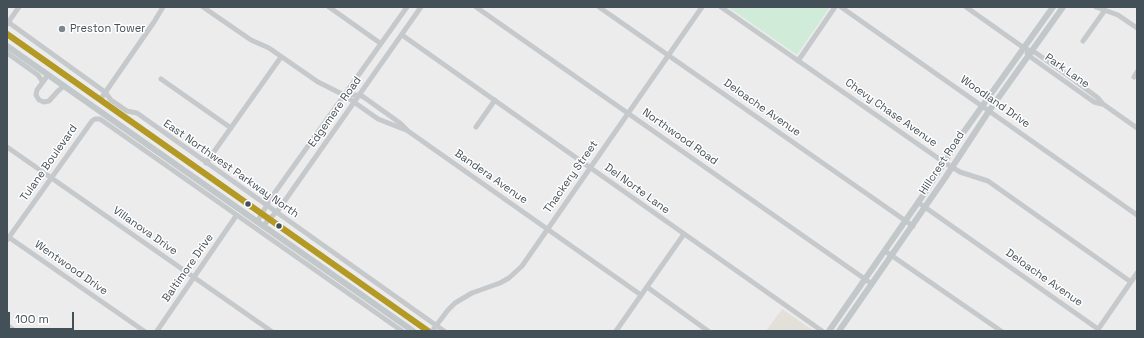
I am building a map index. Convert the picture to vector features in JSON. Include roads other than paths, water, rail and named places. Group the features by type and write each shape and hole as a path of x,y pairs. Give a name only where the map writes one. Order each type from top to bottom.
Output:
{"main road":[{"name":"Hillcrest Road","path":"829,331 906,221 982,106 1053,7"},
{"name":"Hillcrest Road","path":"839,331 913,226 989,110 1063,7"},
{"path":"7,34 428,331"},
{"path":"7,46 413,331"},
{"path":"48,75 55,73 90,97 99,100"}],"street":[{"path":"8,23 19,7"},
{"path":"99,100 163,7"},
{"name":"Bandera Avenue","path":"203,7 251,40 269,48 318,82 344,95 378,119 408,131"},
{"path":"329,7 380,43"},
{"name":"Edgemere Road","path":"406,7 266,206 261,214 260,224 270,220 276,213 421,7"},
{"name":"Northwood Road","path":"476,7 872,284"},
{"name":"Deloache Avenue","path":"599,7 913,226"},
{"name":"Thackery Street","path":"432,331 448,310 461,298 500,283 510,278 517,272 702,7"},
{"name":"Chevy Chase Avenue","path":"721,7 945,163 960,172 988,180 1131,282"},
{"path":"798,61 835,7"},
{"name":"Woodland Drive","path":"841,7 1137,215"},
{"name":"Park Lane","path":"966,7 1030,53 1070,77 1098,98 1103,104 1137,128"},
{"path":"1096,7 1105,8 1137,28"},
{"path":"1083,41 1105,8"},
{"name":"East Northwest Parkway North","path":"8,23 105,92 112,100 127,111 137,113 444,331"},
{"name":"Del Norte Lane","path":"402,35 822,331"},
{"path":"7,53 38,75 43,82"},
{"path":"206,163 281,57"},
{"path":"48,75 37,90 36,95 39,100 44,102 49,101 64,86"},
{"path":"161,79 230,128"},
{"name":"Bandera Avenue","path":"344,95 360,95 400,123 408,131 642,295"},
{"path":"476,127 495,100"},
{"name":"Tulane Boulevard","path":"8,238 92,121 95,119 100,119 236,216"},
{"name":"Villanova Drive","path":"7,147 271,331"},
{"name":"Deloache Avenue","path":"918,203 1097,330"},
{"path":"236,216 402,331"},
{"name":"Baltimore Drive","path":"157,331 236,216"},
{"path":"616,331 684,234"},
{"name":"Wentwood Drive","path":"8,238 144,331"},
{"path":"885,251 1001,331"},
{"path":"1097,330 1137,273"},
{"path":"647,288 708,331"},
{"path":"7,325 15,331"}],"place":[{"name":"Preston Tower","path":"62,29"}]}
